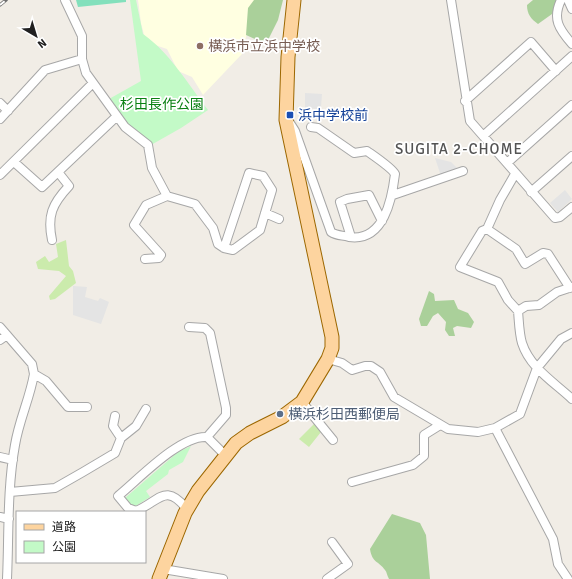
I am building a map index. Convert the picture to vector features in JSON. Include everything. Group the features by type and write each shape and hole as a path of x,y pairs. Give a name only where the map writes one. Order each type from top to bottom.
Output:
{"main road":[{"path":"161,574 187,509 225,455 236,443 250,433 282,417 302,402 328,359 332,348 332,337 286,120 288,57 294,0"}],"street":[{"path":"65,0 82,36 82,59 86,73 116,117 125,127 148,145 152,168 167,196"},
{"path":"451,0 465,101 470,121 531,192 556,218 560,217 572,207"},
{"path":"561,0 557,9 557,22 562,32 572,44"},
{"path":"568,0 572,9"},
{"path":"465,101 531,42 556,71"},
{"path":"483,136 572,56"},
{"path":"0,119 45,70 82,59"},
{"path":"0,175 93,83"},
{"path":"0,103 8,111"},
{"path":"507,163 572,105"},
{"path":"14,162 42,187 116,117"},
{"path":"286,120 292,124 295,131 331,232 335,236 351,237 363,236 374,231 382,221 392,201 395,174 393,170 384,165 367,151 354,153 318,128 311,127"},
{"path":"531,192 572,156"},
{"path":"393,195 463,171"},
{"path":"52,240 49,224 50,219 57,198 69,186 58,172"},
{"path":"145,260 159,258 160,255 134,225 146,205 167,196 184,200 196,206 213,228 218,244 224,248 233,250 260,230 272,190 263,176 250,174 224,248"},
{"path":"516,174 500,200 487,230 482,231 460,267 498,282 508,300 518,311 521,342 529,358 537,368 572,398"},
{"path":"351,237 340,202 347,199 369,195 382,221"},
{"path":"265,213 280,219"},
{"path":"487,230 516,249 525,264 543,253 548,254 571,288 557,292 539,305 526,306 518,311"},
{"path":"0,327 32,364 34,374 20,419 13,460 8,519 7,579"},
{"path":"189,327 205,328 210,333 226,408 226,415 207,437"},
{"path":"328,359 342,363 352,370 365,366 371,366 380,372 394,397 448,429 478,432 495,428 520,414 537,368 561,339 572,334"},
{"path":"0,340 7,335"},
{"path":"34,374 46,381 68,407 87,407"},
{"path":"302,402 333,440"},
{"path":"10,492 55,488 115,453 121,438 136,426 146,409"},
{"path":"115,416 113,426 121,438"},
{"path":"352,482 389,474 413,465 424,456 424,435 440,425"},
{"path":"495,428 553,539 558,564 568,579"},
{"path":"187,509 176,497 168,495 162,496 136,511 128,508 118,496 173,450 199,437 207,437 225,455"},
{"path":"0,457 13,460"},
{"path":"0,517 8,519"},
{"path":"328,579 348,564 332,542"},
{"path":"161,574 223,579"}],"shaded area":[{"name":"横浜市立浜中学校","path":"138,0 255,0 242,54 203,95 192,77 178,71 167,49 146,42 141,23"},
{"path":"305,93 322,94 321,107 317,109 305,108"},
{"path":"435,158 451,162 459,170 441,176"},
{"path":"565,190 572,199 558,212 550,203"},
{"path":"73,286 87,287 85,297 98,301 100,298 109,302 101,324 73,315"}],"green space":[{"path":"76,0 126,0 126,2 78,7"},
{"name":"杉田長作公園","path":"130,0 136,0 143,34 162,50 208,110 181,128 151,145 128,124 109,99 141,81"},
{"path":"254,0 283,0 278,20 266,44 246,35 248,8"},
{"path":"533,0 559,0 552,14 538,24 531,18 528,11 527,5"},
{"path":"66,240 69,266 73,271 76,283 55,299 50,300 49,296 66,276 59,271 38,269 36,262 45,256 49,262 58,257 56,244"},
{"path":"429,291 434,294 435,301 454,300 458,309 468,313 474,322 471,328 457,326 453,328 455,336 449,336 445,330 446,322 438,313 433,316 427,326 421,326 419,319"},
{"path":"315,423 321,432 309,447 299,439"},
{"path":"191,446 183,462 169,470 168,474 146,491 150,497 134,507 128,505 125,498 178,452"},
{"path":"392,514 420,523 426,535 430,579 389,579 383,567 372,557 370,549"}],"railway":[{"path":"0,5 6,0"}],"place":[{"name":"横浜市立浜中学校","path":"200,46"},
{"name":"浜中学校前","path":"290,115"},
{"name":"横浜杉田西郵便局","path":"280,414"}],"district":[{"name":"SUGITA 2-CHOME","path":"459,149"}]}
